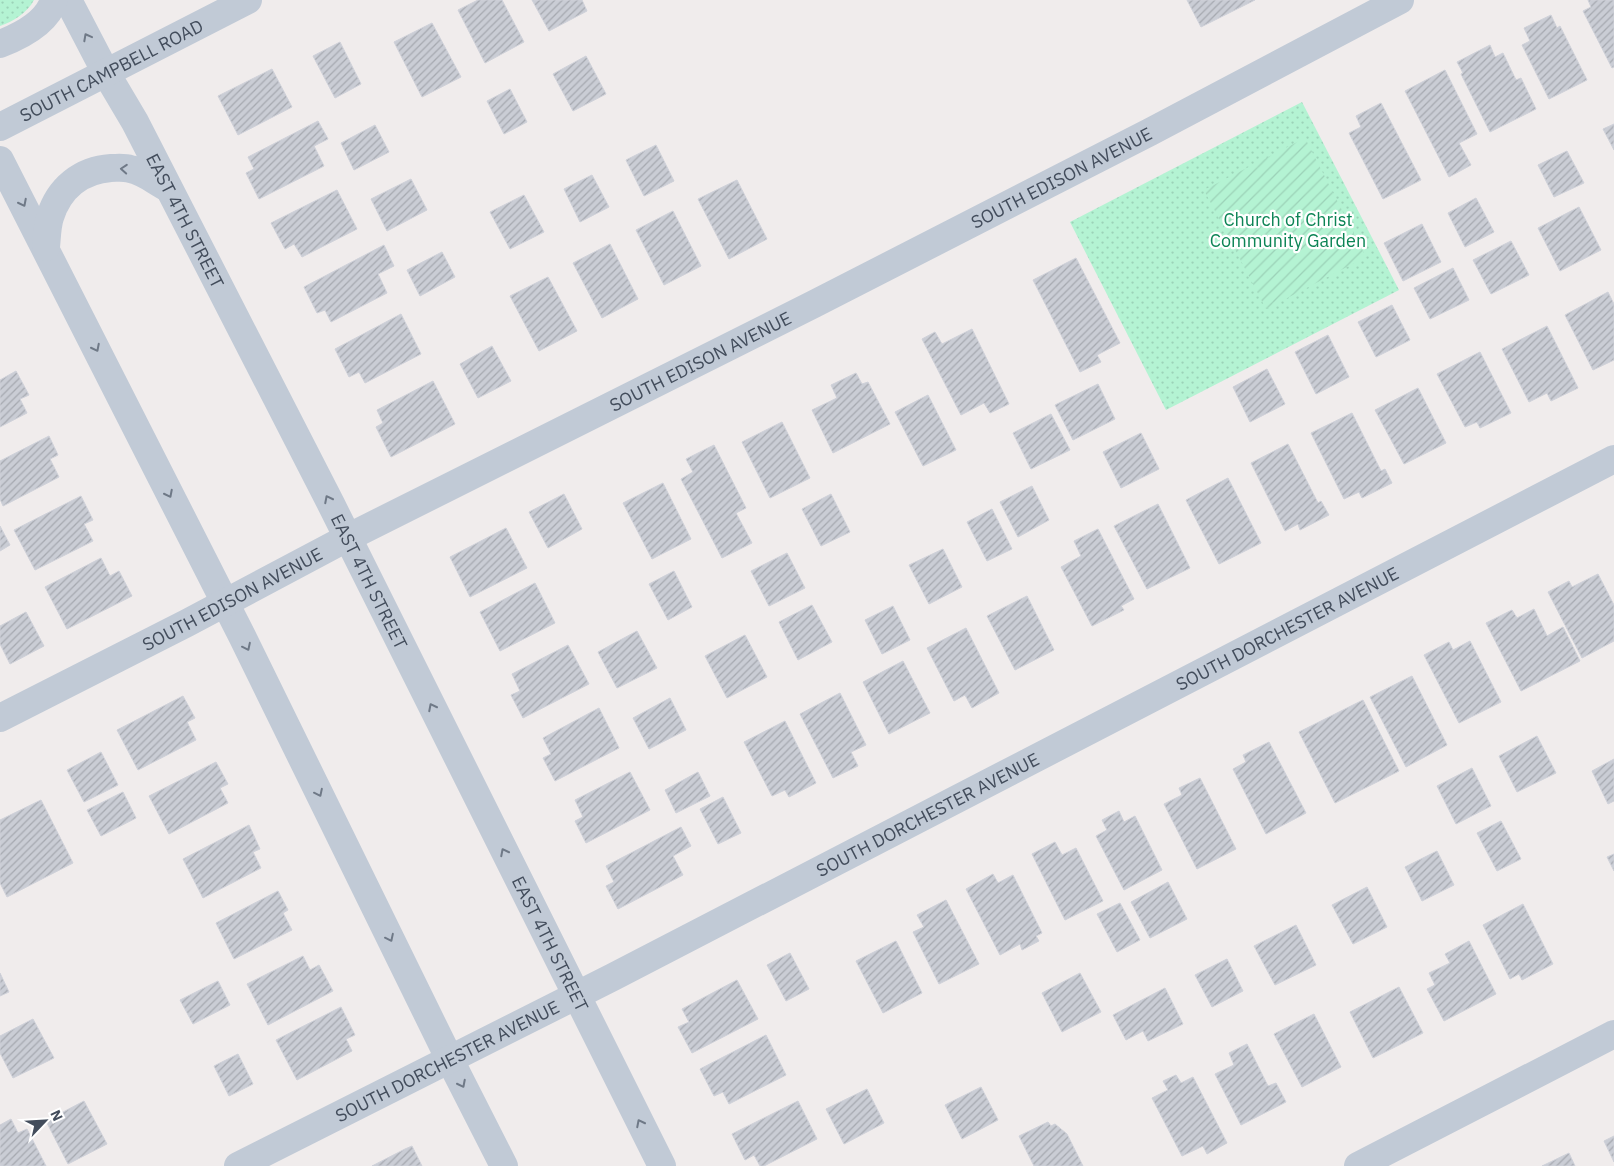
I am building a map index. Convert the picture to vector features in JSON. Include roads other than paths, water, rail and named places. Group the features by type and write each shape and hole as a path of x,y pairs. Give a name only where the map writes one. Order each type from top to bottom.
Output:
{"street":[{"path":"0,44 20,36 41,20 54,0"},
{"name":"EAST 4TH STREET","path":"68,0 106,73 135,122 347,538 662,1166"},
{"name":"SOUTH CAMPBELL ROAD","path":"0,127 248,0"},
{"name":"SOUTH EDISON AVENUE","path":"0,718 224,604 347,538 814,304 1150,132 1400,0"},
{"path":"0,160 46,247 504,1166"},
{"path":"46,247 50,218 56,201 74,180 86,174 99,169 130,168 168,188"},
{"name":"SOUTH DORCHESTER AVENUE","path":"238,1166 575,995 1614,460"},
{"path":"1358,1166 1614,1034"}],"park label":[{"name":"Church of Christ Community Garden","path":"1288,229"}]}
